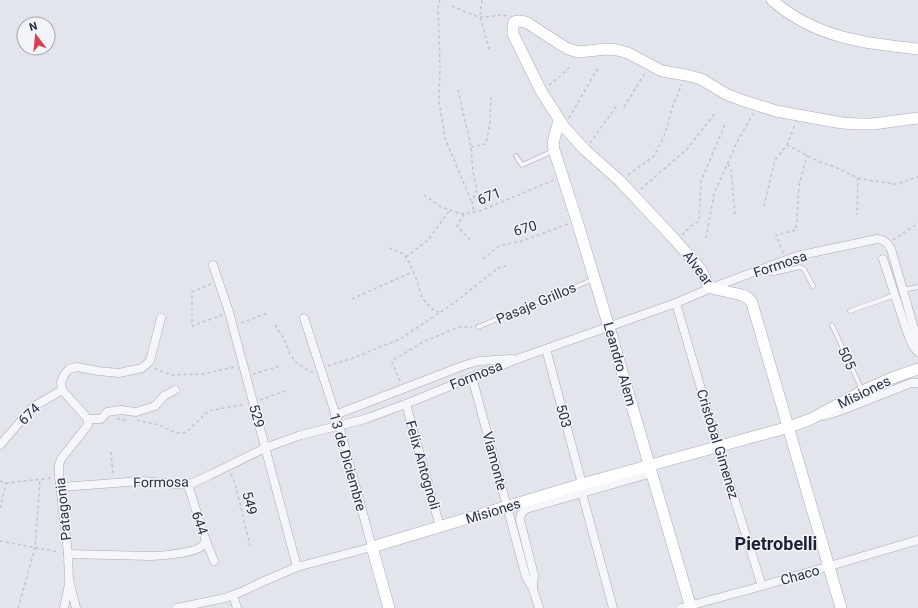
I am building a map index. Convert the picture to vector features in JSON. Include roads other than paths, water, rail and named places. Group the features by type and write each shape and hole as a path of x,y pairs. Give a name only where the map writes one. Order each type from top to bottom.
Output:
{"street":[{"path":"772,0 794,17 826,32 872,44 918,49"},
{"name":"Alvear","path":"841,608 752,303 748,298 742,295 711,288 700,270 676,240 620,181 585,150 562,124 542,91 513,34 514,22 519,20 530,24 566,48 578,52 608,49 628,53 662,71 700,79 726,94 776,111 842,123 858,124 873,124 918,118"},
{"name":"Leandro Alem","path":"562,124 553,143 554,150 595,279 651,469 688,607"},
{"name":"Formosa","path":"61,488 142,481 188,485 265,448 301,435 364,420 520,358 676,303 711,288 797,256 883,240 891,249 903,290"},
{"path":"883,259 907,332 913,346 918,352"},
{"name":"529","path":"214,265 229,312 297,567"},
{"path":"903,290 918,342"},
{"name":"Cristobal Gimenez","path":"676,303 718,447 762,586"},
{"path":"161,318 150,361 142,368 119,373 77,367 69,369 61,382 62,390 88,419 101,419 107,412 121,410 136,412 155,406 164,396 175,390"},
{"name":"13 de Diciembre","path":"304,318 339,425 389,608"},
{"name":"503","path":"546,349 613,608"},
{"path":"335,415 465,365 479,361 520,358"},
{"name":"Misiones","path":"811,419 863,391 892,378 918,369"},
{"name":"Viamonte","path":"472,377 526,577 534,589"},
{"name":"Misiones","path":"177,608 225,598 297,567 372,547 508,507 582,489 651,469 718,447 840,411 911,382 918,383"},
{"name":"674","path":"0,445 33,407 62,390"},
{"name":"Felix Antognoli","path":"406,404 440,527"},
{"name":"Patagonia","path":"76,606 70,581 59,478 59,465 61,459 88,425 88,419"},
{"name":"644","path":"188,485 214,561"},
{"name":"Misiones","path":"521,514 526,509 582,489"},
{"name":"Viamonte","path":"521,514 520,520 534,575 534,589 539,608"},
{"name":"Chaco","path":"688,607 918,540"},
{"path":"68,554 162,556 196,550 206,541"},
{"path":"64,608 70,581"},
{"path":"233,595 237,608"}],"lane":[{"path":"516,156 522,165 554,150"},
{"path":"755,272 774,273 800,267 804,269 813,286"},
{"name":"Pasaje Grillos","path":"478,327 595,279"},
{"path":"903,290 918,287"},
{"path":"850,311 895,295"},
{"name":"505","path":"832,325 863,391"}],"district":[{"name":"Pietrobelli","path":"776,544"}]}
